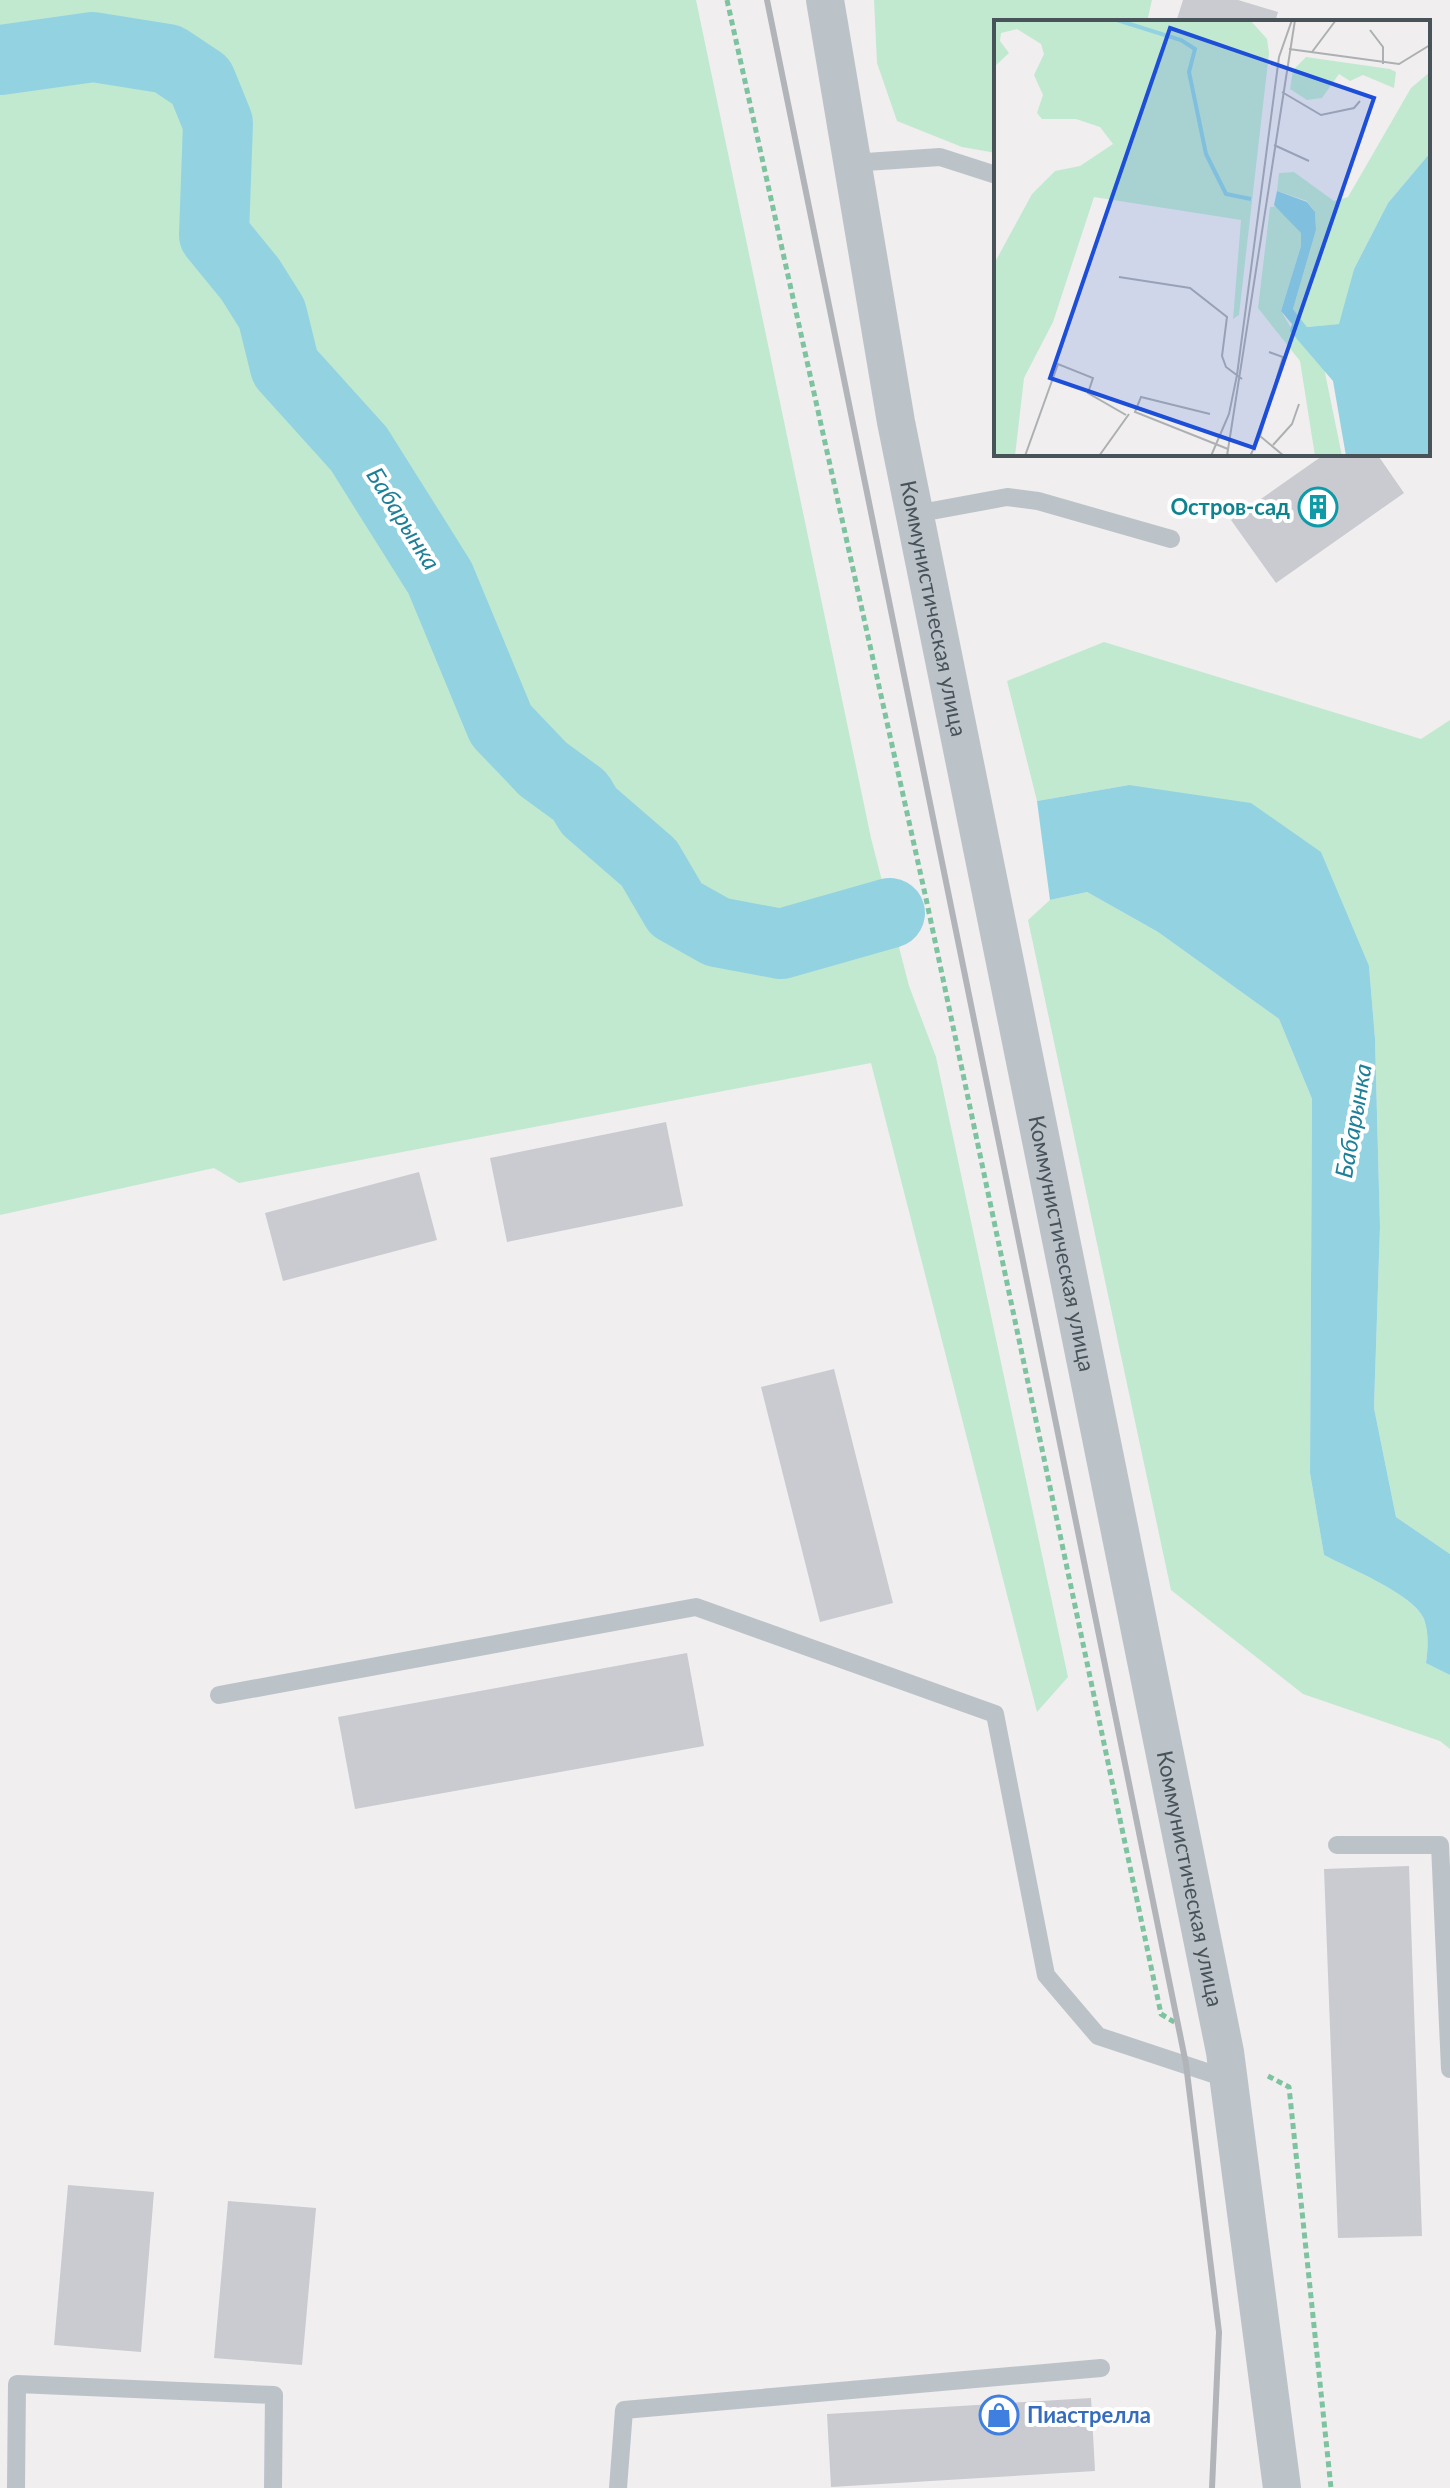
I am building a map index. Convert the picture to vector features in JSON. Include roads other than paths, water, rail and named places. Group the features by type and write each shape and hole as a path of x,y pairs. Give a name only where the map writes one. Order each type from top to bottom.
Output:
{"street":[{"name":"Коммунистическая улица","path":"825,0 896,422 1228,2079 1282,2488"}],"lane":[{"path":"851,163 940,157 994,174"},
{"path":"915,514 1007,497 1038,501 1171,539"},
{"path":"219,1695 696,1607 995,1714 1046,1975 1098,2036 1228,2079"},
{"path":"1337,1845 1440,1845 1450,2069"},
{"path":"618,2488 624,2410 1101,2368"},
{"path":"16,2488 17,2384 274,2395 273,2488"}],"water":[{"path":"1129,785 1251,803 1321,852 1369,966 1375,1038 1380,1227 1374,1408 1396,1517 1450,1554 1450,1675 1426,1663 1428,1646 1424,1619 1408,1600 1324,1555 1310,1473 1312,1099 1279,1019 1158,932 1087,892 1050,900 1037,801"}],"waterway":[{"name":"Бабарынка","path":"0,60 93,47 168,59 201,81 218,123 214,235 250,279 272,314 285,367 359,449 440,578 501,725 543,769 580,796 589,811 649,863 676,909 717,932 781,944 890,913"}],"railway":[{"path":"767,0 1186,2064 1219,2332 1212,2488"}],"place":[{"name":"Остров-сад","path":"1318,507"},
{"name":"Пиастрелла","path":"999,2415"}]}
